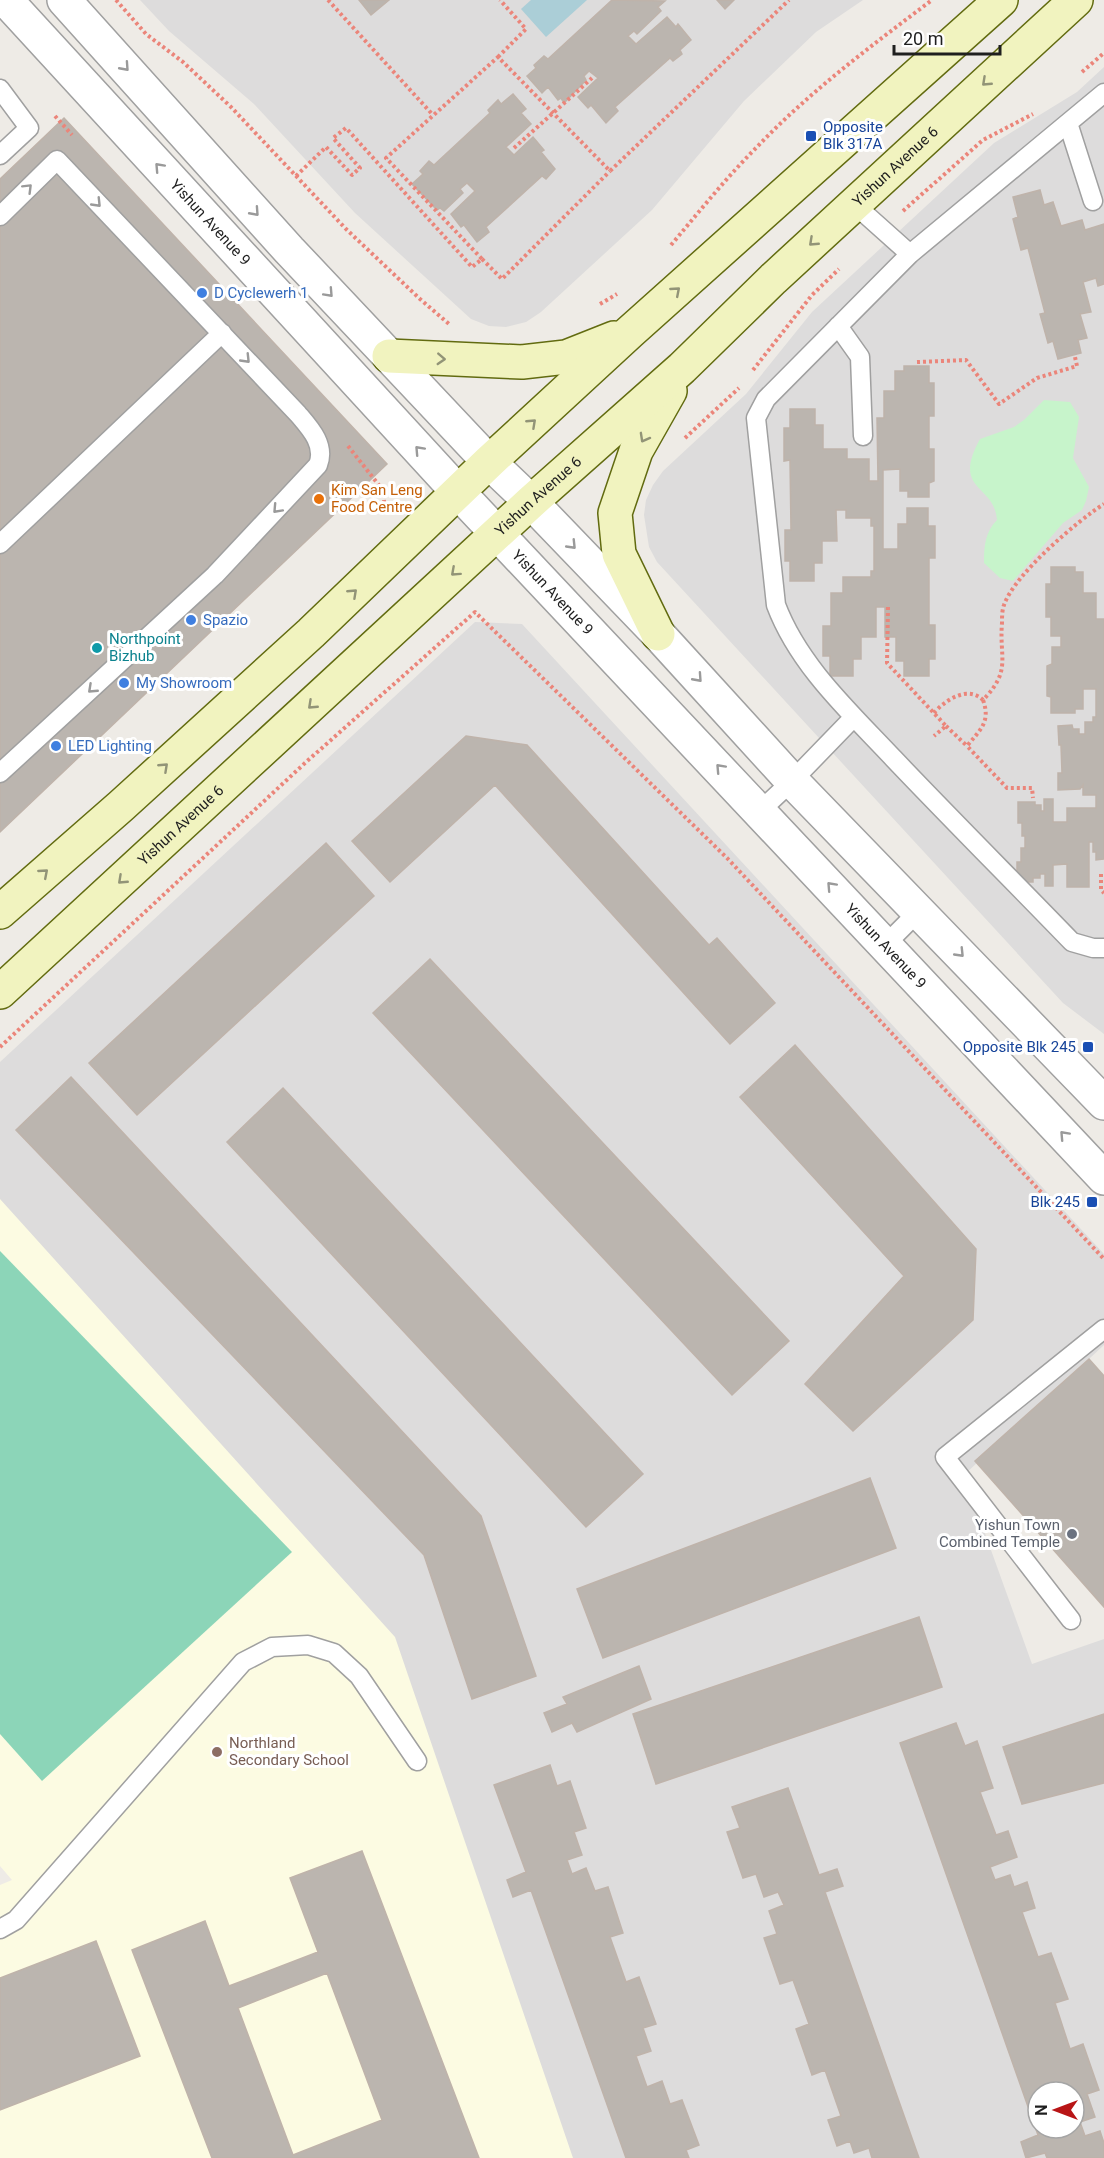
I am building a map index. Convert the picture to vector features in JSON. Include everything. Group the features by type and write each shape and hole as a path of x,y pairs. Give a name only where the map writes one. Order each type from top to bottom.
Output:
{"main road":[{"path":"0,912 121,806 302,640 630,332 1000,0"},
{"name":"Yishun Avenue 6","path":"0,993 531,502 682,368 773,279 1076,0"},
{"path":"389,356 522,362 566,357 630,332"},
{"path":"658,634 619,554 615,513 636,451 682,368"}],"street":[{"name":"Yishun Avenue 9","path":"6,0 459,493 1104,1178"},
{"path":"63,0 289,250 489,462 531,502 658,634 792,781 1104,1103"}],"lane":[{"path":"0,89 29,128 0,155"},
{"path":"1104,93 909,255 766,399 756,418 776,605 784,627 805,662 854,717 1072,942 1093,948 1104,948"},
{"path":"1068,123 1093,201"},
{"path":"0,216 57,160 315,434 321,456 318,465 215,576 0,773"},
{"path":"854,204 909,255"},
{"path":"838,326 860,357 863,436"},
{"path":"0,544 222,333"},
{"path":"760,811 854,717"},
{"path":"886,944 919,911"},
{"path":"1071,1620 945,1457 1104,1329"},
{"path":"0,1929 16,1920 243,1662 272,1647 308,1644 334,1653 359,1676 417,1761"}],"path":[{"path":"116,0 146,34 183,62 231,107 346,229 453,327"},
{"path":"328,0 433,115"},
{"path":"500,0 526,29 386,158 502,279 610,171 789,0"},
{"path":"663,253 756,147 851,61 932,0"},
{"path":"1081,73 1104,53"},
{"path":"498,57 610,171"},
{"path":"514,148 592,78"},
{"path":"750,374 812,295 882,230 983,140 1034,113"},
{"path":"296,176 326,147 352,175 360,168 333,138 346,128 472,267 482,259"},
{"path":"596,306 623,289"},
{"path":"916,362 966,360 999,404 1036,378 1077,366 1075,357"},
{"path":"684,439 743,383"},
{"path":"983,700 994,689 1003,667 1001,630 1003,606 1011,590 1073,527 1104,504"},
{"path":"888,607 887,663 1007,788 1032,788 1033,798"},
{"path":"0,1047 305,763 475,612 727,858 1104,1259"},
{"path":"933,713 940,705 956,696 966,694 979,696 987,710 986,723 967,746"},
{"path":"934,736 946,726"},
{"path":"1101,873 1101,890 1104,893"}],"shaded area":[{"path":"140,0 863,0 816,32 744,101 652,210 541,312 526,322 506,327 489,326 471,319 355,213 254,104 169,31"},
{"path":"1104,67 1104,1034 1063,1003 657,562 649,547 644,515 646,500 663,471 746,394 812,312 994,143 1077,92"},
{"path":"475,622 522,624 1104,1254 1104,1345 964,1475 1032,1664 1104,1639 1104,2158 560,2158 359,1597 0,1209 0,1062"},
{"name":"Northland Secondary School","path":"0,1199 395,1637 573,2158 0,2158 0,1885 12,1880 0,1866"}],"green space":[{"path":"1044,400 1070,402 1079,417 1073,458 1089,487 1082,510 1063,523 1013,581 1000,578 984,563 986,540 997,520 989,499 976,486 972,478 970,469 972,456 980,439 1014,427"},
{"path":"0,1251 292,1552 42,1781 0,1734"}],"water":[{"path":"531,0 587,0 546,37 521,9"}],"building":[{"path":"359,0 389,0 371,15"},
{"path":"612,0 665,1 658,7 661,11 637,34 634,31 628,36 636,44 667,17 676,27 678,24 691,40 680,50 682,54 673,61 670,58 615,107 618,111 606,123 591,105 588,108 578,97 598,78 589,71 584,76 586,80 564,103 561,98 558,100 548,87 542,93 527,76 544,56 548,59"},
{"path":"717,0 734,0 725,9"},
{"path":"513,94 526,109 521,113 531,124 506,147 514,155 533,137 544,150 541,152 555,169 546,179 542,176 486,227 489,232 477,242 464,225 461,227 451,214 475,191 467,183 460,189 463,193 444,211 440,208 437,210 412,184 423,174 420,171 429,161 434,165 490,113 488,110 498,100 501,104"},
{"name":"Northpoint Bizhub","path":"64,118 387,464 0,832 0,179"},
{"path":"1040,190 1044,205 1053,202 1061,226 1082,220 1085,230 1104,224 1104,284 1098,286 1096,278 1083,282 1091,312 1080,314 1087,338 1078,340 1081,353 1058,359 1053,341 1048,343 1040,314 1045,313 1028,248 1021,250 1013,219 1018,217 1013,197"},
{"path":"904,366 929,366 929,383 934,383 934,416 929,416 929,449 934,449 934,481 929,483 929,497 908,497 908,491 900,491 900,469 883,470 883,549 898,549 898,524 907,524 907,508 928,508 928,526 935,526 935,558 929,558 929,625 935,625 935,659 929,659 929,676 904,676 904,661 896,661 896,637 885,637 885,607 876,607 876,637 861,637 861,659 853,659 853,676 830,676 830,656 823,656 823,626 831,626 831,593 843,593 843,577 871,577 871,571 874,571 874,526 871,526 871,518 846,518 846,510 836,510 837,541 822,541 822,563 814,563 814,581 790,581 790,561 785,561 785,530 791,530 790,460 784,461 784,428 790,428 790,409 815,409 815,425 823,425 823,449 847,449 847,459 869,459 869,481 878,481 877,418 884,418 884,391 895,391 895,371 904,371"},
{"path":"1051,567 1075,567 1075,572 1083,572 1083,593 1096,593 1096,619 1104,619 1104,859 1096,860 1093,842 1089,842 1089,887 1067,887 1067,864 1053,865 1053,886 1045,886 1045,874 1040,874 1040,878 1033,878 1033,882 1017,882 1017,862 1021,862 1021,848 1025,848 1022,823 1018,823 1018,802 1035,802 1035,805 1041,805 1041,811 1044,811 1044,799 1053,799 1053,822 1067,822 1067,808 1096,808 1096,795 1083,795 1083,785 1080,789 1058,790 1058,773 1062,773 1058,726 1072,725 1073,729 1079,729 1079,734 1085,734 1085,722 1093,722 1093,717 1096,717 1096,689 1083,689 1083,709 1075,709 1075,713 1051,713 1051,697 1047,696 1047,666 1052,664 1052,647 1061,647 1061,636 1051,636 1051,617 1046,617 1046,584 1051,584"},
{"path":"466,736 527,745 709,945 717,938 775,1003 730,1044 495,785 390,882 352,841"},
{"path":"326,843 374,896 137,1115 89,1063"},
{"path":"430,959 789,1341 732,1395 373,1013"},
{"path":"795,1045 976,1249 973,1320 853,1431 805,1384 904,1276 740,1097"},
{"path":"71,1077 481,1516 536,1676 472,1699 424,1555 16,1130"},
{"path":"283,1088 643,1474 586,1527 227,1142"},
{"name":"Yishun Town Combined Temple","path":"1089,1359 1104,1376 1104,1607 975,1461"},
{"path":"870,1478 896,1548 603,1658 577,1589"},
{"path":"919,1617 942,1687 656,1784 633,1714"},
{"path":"639,1666 651,1699 577,1732 572,1723 552,1732 544,1713 567,1704 563,1697"},
{"path":"1104,1714 1104,1783 1022,1804 1003,1747"},
{"path":"956,1723 965,1746 977,1741 993,1788 980,1792 996,1835 1008,1831 1017,1857 990,1867 995,1880 1010,1875 1014,1887 1027,1882 1035,1908 1022,1912 1038,1957 1051,1953 1068,1999 1055,2003 1070,2049 1083,2044 1099,2090 1087,2094 1095,2117 1086,2120 1086,2080 1026,2080 1026,2101 900,1743"},
{"path":"550,1765 557,1786 570,1781 586,1828 574,1832 582,1855 567,1860 572,1874 586,1868 595,1891 608,1887 623,1933 610,1937 626,1982 639,1977 656,2024 643,2028 651,2051 636,2056 647,2087 662,2081 670,2104 682,2100 699,2145 686,2150 689,2158 626,2158 531,1890 513,1897 507,1880 526,1872 494,1785"},
{"path":"788,1788 819,1875 837,1869 843,1886 825,1892 919,2158 872,2158 869,2148 854,2153 850,2141 837,2146 828,2120 841,2116 825,2070 812,2075 796,2029 809,2024 793,1980 780,1984 764,1938 777,1934 769,1911 784,1905 778,1892 764,1897 756,1874 743,1878 727,1832 740,1828 732,1807"},
{"path":"362,1851 479,2158 212,2158 132,1950 205,1921 229,1986 318,1952 290,1878","holes":["327,1973 382,2120 293,2155 238,2008"]},
{"path":"96,1941 140,2056 0,2110 0,1978"},
{"path":"1100,2131 1104,2143 1104,2158 1047,2158 1045,2153 1026,2158 1021,2142 1026,2140 1086,2140 1086,2136"}],"place":[{"name":"Opposite Blk 317A","path":"811,136"},
{"name":"D Cyclewerh 1","path":"202,293"},
{"name":"Kim San Leng Food Centre","path":"319,499"},
{"name":"Spazio","path":"191,620"},
{"name":"Northpoint Bizhub","path":"97,648"},
{"name":"My Showroom","path":"124,683"},
{"name":"LED Lighting","path":"56,746"},
{"name":"Opposite Blk 245","path":"1088,1047"},
{"name":"Blk 245","path":"1092,1202"},
{"name":"Yishun Town Combined Temple","path":"1072,1534"},
{"name":"Northland Secondary School","path":"217,1752"}]}
